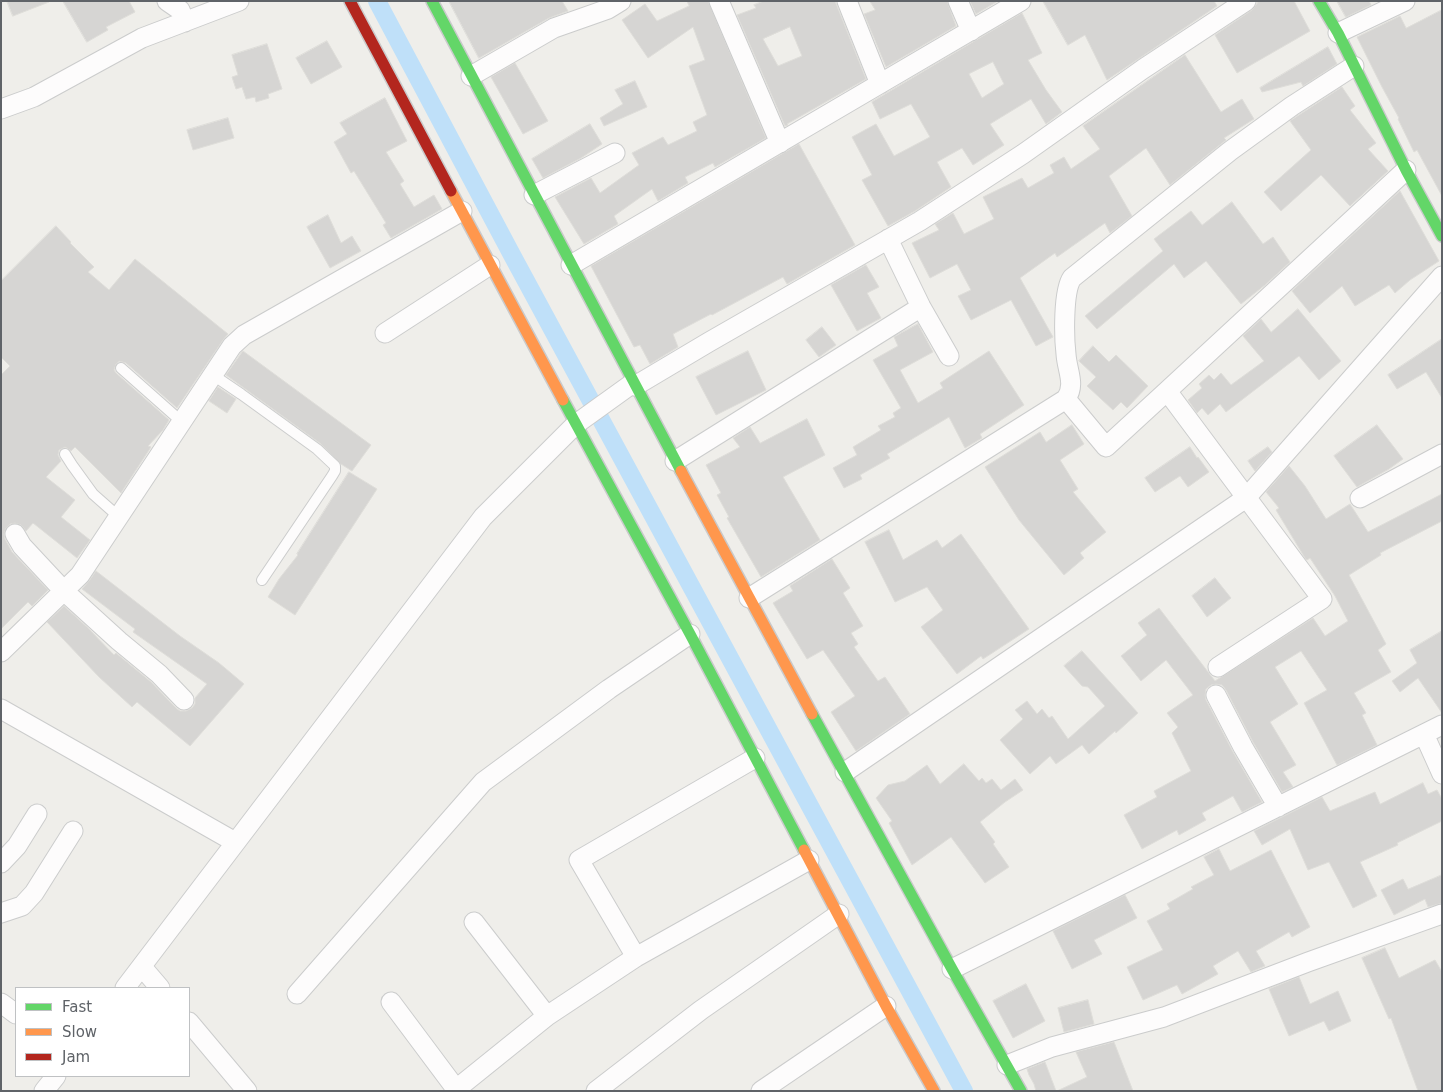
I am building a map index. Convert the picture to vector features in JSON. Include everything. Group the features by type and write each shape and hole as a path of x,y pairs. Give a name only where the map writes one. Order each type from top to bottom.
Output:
{"street":[{"path":"167,1 180,10 185,22"},
{"path":"1,109 34,97 142,38 240,1"},
{"path":"350,1 490,265 690,634 886,1006 934,1091"},
{"path":"432,1 749,598 1021,1091"},
{"path":"471,76 554,28 608,9 621,1"},
{"path":"719,1 780,143"},
{"path":"848,1 880,84"},
{"path":"958,1 971,31"},
{"path":"572,265 1022,1"},
{"path":"126,987 483,517 576,424 634,384 920,221 1015,159 1143,69 1246,1"},
{"path":"1319,1 1338,33 1406,170 1442,236"},
{"path":"1338,33 1405,1"},
{"path":"749,598 1066,399 1070,392 1071,384 1066,354 1066,304 1067,290 1072,278 1237,145 1292,106 1354,66"},
{"path":"534,195 615,153"},
{"path":"1066,399 1106,447 1406,170"},
{"path":"5,642 80,575 232,346 244,335 462,211"},
{"path":"888,239 921,307 949,356"},
{"path":"385,333 490,265"},
{"path":"845,772 1246,498 1442,276"},
{"path":"675,460 921,307"},
{"path":"1167,391 1322,598 1218,668"},
{"path":"1360,498 1442,454"},
{"path":"15,534 22,546 64,591 159,674 184,700"},
{"path":"297,994 483,782 609,690 690,634"},
{"path":"1216,695 1243,747 1278,807"},
{"path":"1,709 235,842"},
{"path":"952,969 1442,725"},
{"path":"1424,734 1442,774"},
{"path":"636,956 579,860 755,758"},
{"path":"1,863 17,846 36,814"},
{"path":"1,913 22,906 40,884 73,831"},
{"path":"391,1002 455,1090 547,1016 636,956 809,860"},
{"path":"596,1091 701,1010 839,914"},
{"path":"1007,1065 1052,1047 1164,1017 1308,962 1442,914"},
{"path":"474,922 547,1016"},
{"path":"142,967 159,987"},
{"path":"1,1003 15,1013"},
{"path":"761,1091 886,1006"},
{"path":"190,1023 247,1091"},
{"path":"44,1091 55,1077"}],"lane":[{"path":"121,368 182,422"},
{"path":"213,374 317,449 335,466 332,476 262,580"},
{"path":"65,454 93,494 119,517"}],"building":[{"path":"7,1 49,1 49,2 13,16"},
{"path":"63,1 129,1 135,12 106,27 108,30 87,42"},
{"path":"449,1 562,1 568,11 549,18 479,58"},
{"path":"687,1 708,1 766,138 715,167 713,163 685,177 688,183 658,201 652,189 614,216 618,224 584,244 555,197 591,178 600,193 639,165 632,153 663,137 668,145 697,131 693,122 707,115 689,66 705,60 693,27 648,58 622,20 645,4 657,21 689,6"},
{"path":"764,1 835,1 866,79 785,126 737,15 756,8 754,5","holes":["790,27 802,56 778,66 763,39"]},
{"path":"870,1 947,1 956,26 886,67 864,14 875,10"},
{"path":"970,1 998,1 976,14"},
{"path":"1043,1 1214,1 1217,6 1107,80 1085,35 1068,45"},
{"path":"1259,1 1294,1 1310,31 1237,73 1215,35 1252,10"},
{"path":"1337,1 1369,1 1371,5 1346,17"},
{"path":"1442,10 1442,196 1417,150 1414,152 1399,118 1357,37 1400,16 1406,28"},
{"path":"1022,13 1042,53 1028,60 1062,112 1046,124 1031,99 990,124 1004,145 973,165 962,148 937,162 951,187 888,226 862,180 872,175 852,137 876,124 894,156 930,137 911,104 880,119 872,102","holes":["993,62 1004,84 982,98 969,74"]},
{"path":"327,41 342,67 311,84 296,58"},
{"path":"267,44 282,89 268,94 269,98 256,102 255,97 246,99 242,87 236,89 232,77 238,75 232,55"},
{"path":"1328,47 1337,64 1303,86 1301,82 1262,92 1260,88"},
{"path":"1185,55 1221,112 1242,99 1254,119 1224,138 1226,140 1170,185 1146,148 1109,176 1132,216 1110,233 1105,223 1057,257 1055,253 1020,278 1053,337 1036,346 1011,300 971,320 958,296 971,290 957,264 930,278 912,243 939,230 935,224 953,213 964,234 994,219 983,197 1022,178 1028,188 1054,173 1050,165 1064,157 1071,169 1100,149 1083,126"},
{"path":"515,63 548,121 523,134 491,77"},
{"path":"635,81 647,107 604,126 600,118 623,104 615,90"},
{"path":"1342,87 1355,106 1350,110 1376,143 1368,149 1388,171 1350,206 1321,175 1281,211 1264,192 1311,150 1290,121"},
{"path":"385,98 407,141 386,152 404,181 400,184 414,207 434,195 442,209 391,238 383,225 386,223 354,171 351,173 334,142 347,134 340,123"},
{"path":"228,118 234,138 193,150 187,130"},
{"path":"590,124 602,144 581,158 543,178 532,159"},
{"path":"799,144 855,245 787,284 783,277 673,334 678,347 650,364 640,345 634,347 591,266"},
{"path":"1400,191 1439,261 1410,280 1395,293 1389,285 1355,306 1342,286 1310,313 1292,291"},
{"path":"1232,202 1263,244 1273,237 1290,262 1241,304 1206,261 1184,278 1174,264 1097,329 1085,316 1163,251 1154,239 1191,211 1202,225"},
{"path":"328,215 341,243 352,236 361,251 330,268 307,227"},
{"path":"56,226 94,267 88,272 109,290 135,259 228,334 177,408 126,363 119,361 116,364 114,370 116,373 169,420 163,430 148,446 151,447 121,493 75,447 71,451 65,447 59,450 58,455 61,461 46,477 75,500 61,517 90,540 77,558 33,523 26,531 21,525 15,523 10,524 6,528 5,539 12,552 48,590 32,606 28,602 1,629 1,375 10,366 1,357 1,281"},
{"path":"866,265 879,287 867,293 881,318 857,331 831,285"},
{"path":"1298,309 1341,361 1319,380 1299,356 1226,412 1220,404 1208,415 1202,408 1197,413 1188,400 1202,388 1199,384 1209,375 1214,380 1221,373 1231,385 1264,361 1243,336 1261,319 1271,332"},
{"path":"918,324 933,352 900,370 918,403 943,388 940,383 989,351 1024,405 980,434 982,438 965,448 949,417 887,454 890,458 860,475 862,479 844,488 833,468 857,455 853,447 881,430 878,426 895,417 893,413 901,408 873,360 898,346 894,337"},
{"path":"822,327 836,345 819,357 806,340"},
{"path":"1442,339 1442,398 1426,372 1397,389 1388,375"},
{"path":"1093,346 1109,362 1116,355 1148,386 1127,408 1121,402 1113,410 1087,386 1096,377 1079,361"},
{"path":"243,351 371,445 352,471 341,464 321,444 226,375"},
{"path":"748,351 766,390 716,415 696,377"},
{"path":"218,387 236,399 227,413 209,401"},
{"path":"807,419 825,455 783,477 820,540 761,577 727,518 729,517 717,495 721,493 706,465 740,447 733,438 750,427 760,443"},
{"path":"1072,425 1084,444 1060,460 1078,489 1073,492 1106,532 1080,553 1084,558 1064,575 1019,520 985,467 1040,432 1046,442"},
{"path":"1377,425 1403,459 1357,487 1334,456"},
{"path":"1190,447 1209,472 1188,487 1180,476 1155,492 1145,478"},
{"path":"1268,447 1272,452 1255,471 1248,461"},
{"path":"1289,466 1305,486 1326,519 1350,504 1368,532 1442,494 1442,521 1380,553 1381,555 1349,575 1386,644 1378,650 1391,672 1354,693 1366,713 1362,715 1377,745 1337,765 1304,703 1327,690 1301,651 1275,667 1298,704 1270,722 1296,765 1283,772 1293,787 1282,792 1226,690 1222,685 1211,685 1206,689 1206,700 1262,802 1242,812 1233,796 1202,813 1206,820 1179,835 1177,830 1142,849 1124,815 1157,797 1154,791 1191,771 1172,733 1178,727 1167,713 1193,695 1166,660 1141,681 1121,656 1147,635 1138,623 1159,608 1215,681 1313,618 1325,636 1348,621 1335,596 1310,558 1307,560 1305,558 1276,510 1279,508 1266,492"},
{"path":"349,472 377,489 295,615 268,597 279,579 298,555"},
{"path":"889,530 903,560 937,540 942,548 961,534 1029,629 983,659 981,656 957,674 921,627 943,610 927,587 895,602 865,542"},
{"path":"832,559 850,588 843,593 863,626 851,633 858,644 854,647 878,681 885,677 910,714 856,751 831,712 855,696 823,650 807,659 773,603 793,591 790,586"},
{"path":"96,571 180,636 219,663 244,684 190,746 137,702 132,707 99,677 47,622 64,606 114,655 116,653 151,682 176,708 180,711 186,711 192,708 195,704 195,698 207,684 133,632 135,629 82,589"},
{"path":"1215,578 1231,598 1207,617 1192,596"},
{"path":"1442,631 1442,713 1418,678 1400,692 1392,681 1417,663 1410,650"},
{"path":"1082,651 1138,713 1089,754 1082,745 1056,764 1050,756 1030,774 1000,740 1023,719 1015,710 1027,701 1037,714 1042,709 1049,718 1052,716 1068,739 1105,706 1088,687 1082,686 1064,666"},
{"path":"964,764 979,781 982,778 986,783 992,779 1001,790 1015,779 1023,790 980,822 995,842 993,844 1009,867 985,883 951,837 912,865 889,823 892,821 876,798 888,785 905,781 927,765 940,784"},
{"path":"1423,783 1428,794 1437,790 1442,799 1442,821 1397,843 1398,845 1360,862 1377,896 1353,908 1329,862 1308,870 1290,829 1262,845 1254,831 1322,797 1330,811 1375,792 1380,804"},
{"path":"1219,849 1230,871 1271,850 1310,927 1292,937 1289,932 1256,951 1265,966 1251,972 1238,951 1213,966 1218,974 1182,994 1177,985 1143,1000 1127,967 1163,950 1147,921 1170,909 1167,904 1193,889 1191,887 1214,875 1204,857"},
{"path":"1442,875 1442,903 1428,907 1425,899 1394,915 1381,890 1403,879 1408,889"},
{"path":"1125,895 1137,918 1094,940 1102,954 1072,969 1053,931"},
{"path":"1385,948 1399,978 1435,960 1442,972 1442,1091 1418,1091 1391,1018 1389,1019 1362,958"},
{"path":"1299,977 1310,1004 1338,991 1351,1021 1329,1031 1324,1021 1289,1036 1269,989"},
{"path":"1026,984 1045,1021 1013,1038 993,1001"},
{"path":"1088,1000 1094,1024 1064,1032 1058,1008"},
{"path":"1114,1042 1133,1091 1057,1091 1087,1077 1076,1052"},
{"path":"1045,1062 1056,1091 1036,1091 1029,1075 1027,1069"}],"waterway":[{"path":"377,1 512,255 964,1091"}],"traffic: fast":[{"path":"432,1 681,471"},
{"path":"1319,1 1338,33 1406,170 1442,236"},
{"path":"563,400 804,850"},
{"path":"812,714 1021,1091"}],"traffic: slow":[{"path":"451,191 563,400"},
{"path":"681,471 812,714"},
{"path":"804,850 886,1006 934,1091"}],"traffic: jam":[{"path":"350,1 451,191"}]}
